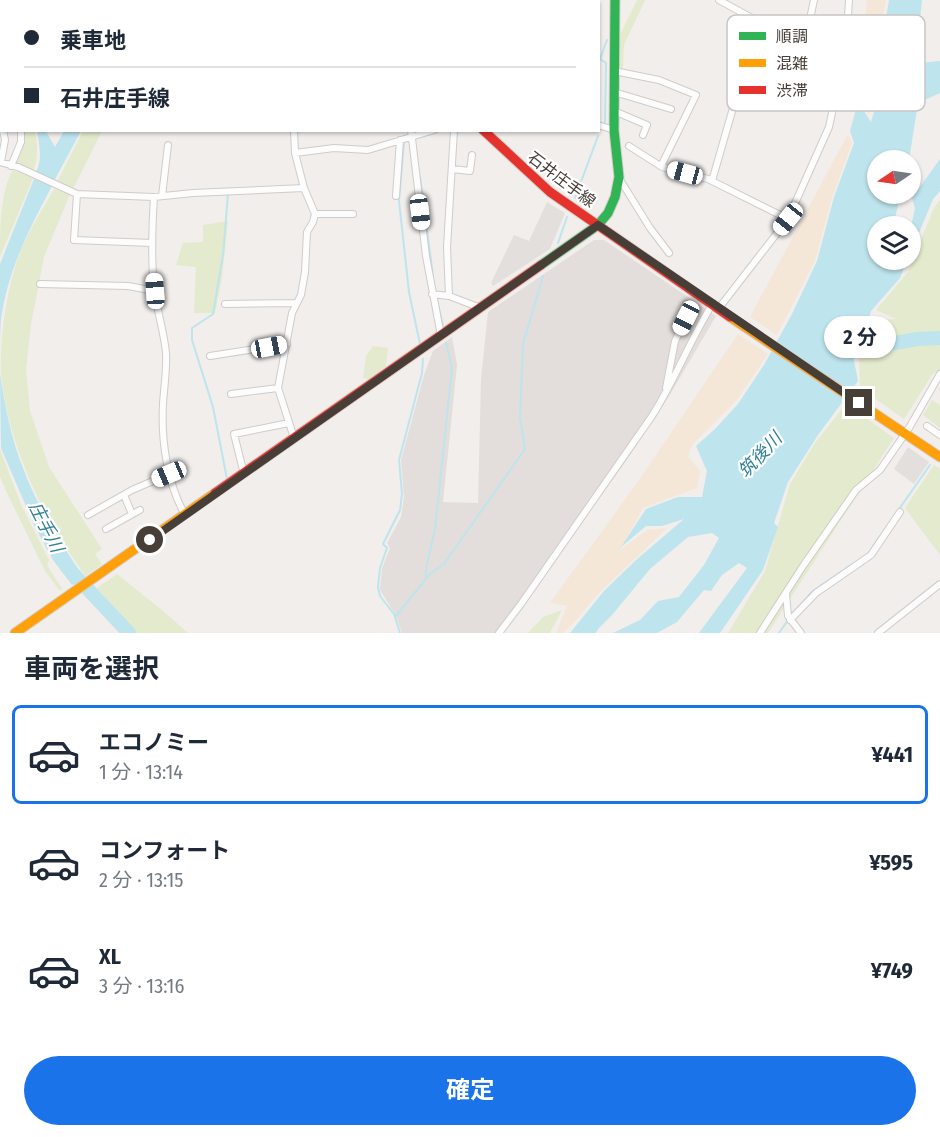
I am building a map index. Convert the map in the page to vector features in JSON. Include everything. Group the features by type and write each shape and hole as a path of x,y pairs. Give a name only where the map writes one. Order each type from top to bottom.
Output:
{"street":[{"name":"石井庄手線","path":"598,225 608,213 615,197 619,177 614,130 615,0"},
{"path":"719,0 747,15"},
{"path":"811,15 814,0"},
{"path":"848,15 849,0"},
{"path":"614,70 659,80 696,95 662,166"},
{"path":"614,92 671,110"},
{"path":"614,111 647,125 643,135"},
{"path":"712,181 732,111"},
{"path":"499,633 566,541 664,397 692,339 788,219 829,127 832,111"},
{"path":"600,126 614,130"},
{"path":"3,132 5,140 1,162 77,194 154,197 200,192 303,188"},
{"path":"15,167 21,132"},
{"path":"294,132 295,153 303,188 315,213 307,232 305,272 301,295 292,313 278,388 294,438"},
{"path":"449,296 447,247 454,132"},
{"name":"石井庄手線","path":"485,132 550,192 940,457"},
{"path":"295,153 334,148 368,150 400,140 411,133 426,256 442,336"},
{"path":"396,196 400,140"},
{"path":"162,196 168,145"},
{"path":"629,146 662,166 712,181 788,219"},
{"path":"452,169 470,171 472,156"},
{"path":"619,177 646,222 669,253"},
{"path":"77,194 74,240 152,243"},
{"path":"154,197 152,243 155,291 166,357 162,405 163,429 169,474 177,501 185,516"},
{"path":"315,213 353,214"},
{"path":"15,633 598,225"},
{"path":"40,284 128,286 155,291"},
{"path":"435,294 449,296 481,309"},
{"path":"225,304 297,303"},
{"path":"664,397 675,341 686,318 686,304"},
{"path":"210,356 287,344"},
{"path":"760,633 856,490 880,470 901,431 940,374"},
{"path":"231,394 278,388"},
{"path":"244,474 234,434 289,423"},
{"path":"927,426 940,435"},
{"path":"88,515 169,474"},
{"path":"124,495 132,514"},
{"path":"106,529 140,510"},
{"path":"789,618 816,592 871,555 900,512"},
{"path":"878,633 940,584"},
{"path":"786,592 789,618 801,633"}],"shaded area":[{"path":"547,202 565,213 550,249 493,286 491,283 514,235 529,241"},
{"path":"594,240 604,240 716,316 671,393 626,461 502,633 402,633 395,614 380,590 382,568 390,548 387,543 401,517 404,497 401,460 424,375 433,351 452,337 457,365 443,502 478,503 481,379 488,312"},
{"path":"908,447 929,462 914,484 894,469"}],"green space":[{"path":"637,0 645,0 624,45 623,68 620,68 619,37"},
{"path":"23,132 35,132 37,151 33,172 15,164 22,144"},
{"path":"82,132 102,132 73,189 57,182"},
{"path":"13,170 33,178 0,257 3,200"},
{"path":"54,189 70,194 44,257 31,324 26,369 30,411 49,467 102,549 95,554 102,564 86,576 56,531 30,481 12,428 1,375 4,320 15,267 27,237"},
{"path":"940,200 940,369 932,375 904,419 860,388 859,353 873,320 896,319 876,310 909,270 921,270 921,240 934,208"},
{"path":"228,221 222,278 215,313 194,313 196,267 176,265 183,243 203,242 203,225"},
{"path":"373,346 388,348 386,366 369,379 363,378 366,356"},
{"path":"932,400 940,405 940,428 923,415"},
{"path":"846,404 894,438 768,633 728,633 765,571 790,484 815,443"},
{"path":"0,449 22,507 49,560 47,565 62,589 60,591 45,571 0,477"},
{"path":"934,465 940,469 940,555 905,508"},
{"path":"117,574 188,633 136,633 97,588"},
{"path":"562,610 550,633 528,633 543,617"}],"sand":[{"path":"867,0 886,0 883,15 865,15"},
{"path":"848,134 852,143 832,198 815,261 777,335 750,317"},
{"path":"738,334 768,354 737,400 693,444 688,456 700,471 697,488 643,508 620,550 647,530 667,528 598,594 563,633 556,633 567,606 550,603 639,480"}],"water":[{"path":"889,0 922,0 920,15 887,15"},
{"path":"940,61 940,93 925,100 925,62"},
{"name":"筑後川","path":"856,111 864,111 871,122 874,111 917,111 911,150 867,150 867,204 898,204 896,216 867,216 867,270 903,270 900,278 871,311 868,322 851,345 858,381 818,435 788,482 774,523 778,527 763,570 720,633 699,633 747,568 739,563 722,575 711,591 704,590 677,622 657,633 613,633 640,620 658,601 679,597 704,565 719,538 712,533 688,537 650,569 596,633 570,633 604,591 684,519 662,526 646,526 621,547 646,509 678,497 702,497 707,471 696,446 738,404 764,365 792,314 817,261 834,197 854,143 850,131"},
{"path":"37,132 47,132 55,147 63,132 80,132 54,181 36,172 40,157"},
{"path":"940,159 940,191 933,199 921,228 921,216 913,216 914,204 921,204 921,185"},
{"path":"34,179 52,186 14,267 1,319 0,356 0,264"},
{"path":"0,374 12,434 35,497 83,577 72,585 53,560 35,527 1,448"}],"waterway":[{"path":"605,124 606,63 600,59 607,40"},
{"path":"575,198 598,136"},
{"path":"404,142 399,201 409,292 420,344"},
{"path":"420,177 433,276"},
{"path":"227,479 213,407 192,340 192,328 213,314 223,255 228,194"},
{"path":"558,243 567,217"},
{"path":"395,617 430,574 444,564 525,449 520,418 523,344 543,276"},
{"path":"438,305 443,326"},
{"path":"846,323 871,347 918,339 940,338"},
{"path":"426,579 435,529 452,368 446,343"},
{"path":"400,633 394,614 380,596 378,587 380,568 387,548 383,544 400,510 402,494 399,460 422,373 423,359"},
{"path":"897,512 930,465"},
{"path":"868,554 880,536"},
{"path":"791,615 813,591 851,565"},
{"name":"庄手川","path":"67,567 129,633"},
{"path":"779,633 788,620"}],"traffic: fast":[{"path":"541,265 598,225 608,213 615,197 619,177 614,130 615,0"}],"traffic: slow":[{"path":"730,317 940,457"},
{"path":"15,633 215,493"}],"traffic: jam":[{"path":"485,132 550,192 730,317"},
{"path":"215,493 541,265"}],"route":[{"path":"150,540 598,225 859,403"}]}
